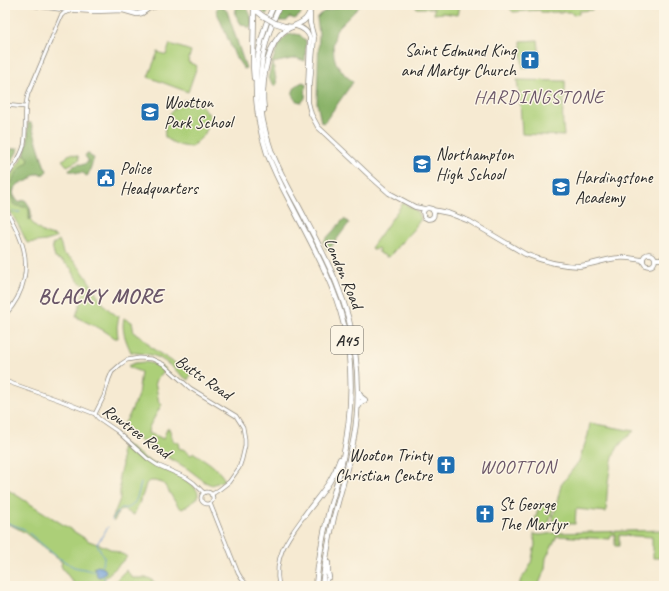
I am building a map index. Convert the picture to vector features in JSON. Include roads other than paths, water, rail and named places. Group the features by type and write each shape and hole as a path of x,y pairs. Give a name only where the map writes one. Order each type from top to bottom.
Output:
{"highway":[{"path":"34,5 83,10 123,10 137,14 142,13 149,8 160,5"},
{"path":"56,7 127,5"},
{"path":"249,5 262,16 275,23 284,26 294,26"},
{"name":"London Road","path":"274,5 265,25 258,56 256,95 259,122 267,152 283,188 325,272 337,301 344,325 349,352 351,380 350,410 343,457 320,553 316,586"},
{"name":"London Road","path":"280,5 270,26 264,46 261,66 259,95 263,122 274,159 331,269 343,299 350,324 358,377 354,437 334,517 322,586"},
{"path":"286,184 266,124 263,102 265,72 273,46 280,34 303,22 310,14 311,5"},
{"path":"253,8 253,65 256,95"},
{"path":"357,410 361,402 365,400 361,397 358,388"},
{"path":"304,516 327,487 334,475 346,438"},
{"path":"329,577 328,563 340,497"}],"main road":[{"path":"308,100 314,44 310,14"},
{"path":"294,26 305,30 310,38 308,100 312,118 322,131 385,190 424,212"},
{"path":"424,212 430,208 448,213 474,224 525,254 561,264 580,266 618,258 643,260"},
{"path":"433,210 434,216"},
{"path":"424,212 425,218 428,219 431,219 438,214 448,213"},
{"path":"643,260 644,256 649,254 654,256 656,259 664,259"},
{"path":"643,260 645,265 650,266 655,264 656,259"}],"street":[{"path":"56,7 60,16"},
{"path":"5,182 23,147 25,107 28,94 60,16 68,12 83,10"},
{"path":"5,105 25,107"},
{"path":"5,207 24,248 26,262 23,285 19,296 5,315"},
{"name":"Butts Road","path":"95,414 104,396 112,372 121,364 133,358 146,358 157,361 165,366 196,392 236,416 243,427 245,446 239,468 226,484 211,495"},
{"name":"Rowtree Road","path":"5,381 95,414 148,459 187,478 204,493"},
{"path":"210,503 204,504 201,501 201,497 204,493 207,492 211,495 212,500 210,503 238,573 248,586"},
{"path":"275,586 278,578 279,562 284,546 287,539 304,516"},
{"path":"326,586 327,579 329,577"},
{"path":"278,578 280,586"}],"water":[{"path":"98,566 104,568 106,571 104,575 99,577 97,576 96,570 93,568"}],"waterway":[{"path":"13,212 20,212"},
{"path":"112,520 121,508 130,507 136,501 141,483"},
{"path":"5,522 24,529 57,557 74,567 98,572"},
{"path":"101,567 104,557 97,544 108,527"},
{"path":"102,575 105,579"}],"place":[{"name":"Saint Edmund King and Martyr Church","path":"530,60"},
{"name":"Wootton Park School","path":"150,112"},
{"name":"Northampton High School","path":"422,164"},
{"name":"Police Headquarters","path":"106,178"},
{"name":"Hardingstone Academy","path":"561,187"},
{"name":"Wooton Trinty Christian Centre","path":"446,465"},
{"name":"St George The Martyr","path":"485,514"}],"district":[{"name":"HARDINGSTONE","path":"539,96"},
{"name":"BLACKY MORE","path":"101,296"},
{"name":"WOOTTON","path":"518,466"}]}
